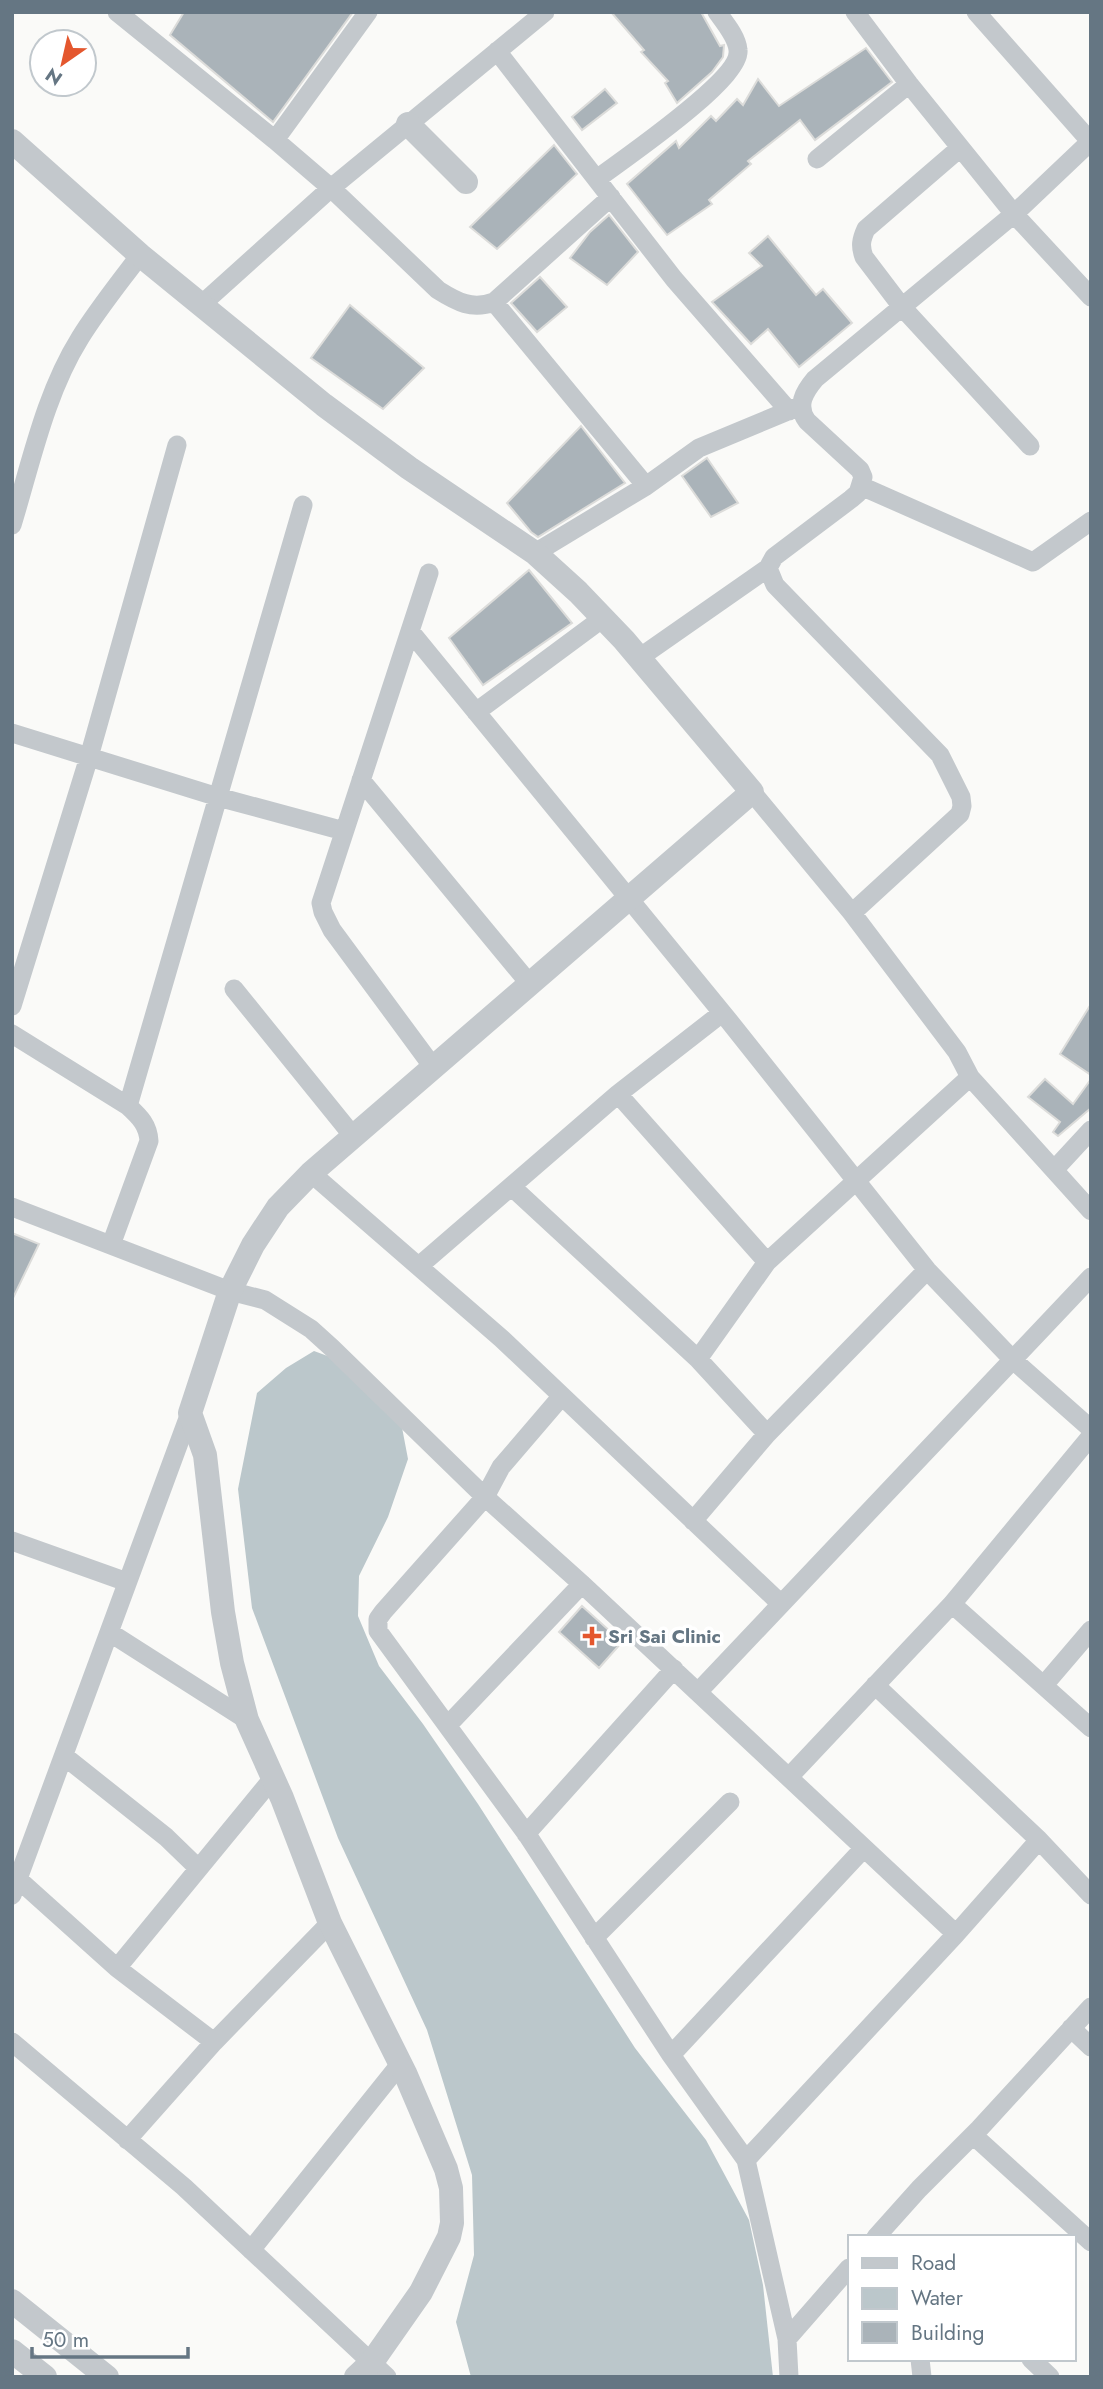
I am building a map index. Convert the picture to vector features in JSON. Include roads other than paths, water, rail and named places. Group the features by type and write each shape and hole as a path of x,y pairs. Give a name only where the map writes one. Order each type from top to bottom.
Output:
{"street":[{"path":"117,12 275,140 331,188 438,290 456,301 471,306 494,302 611,198"},
{"path":"275,140 368,12"},
{"path":"201,305 331,188 545,12"},
{"path":"597,179 710,93 734,67 738,51 733,35 718,12"},
{"path":"855,12 909,84 1014,214 1091,298"},
{"path":"535,553 646,485 699,448 795,408 815,379 1014,214 1091,141 976,12"},
{"path":"497,51 674,279 807,421 860,470 863,477 862,485 852,499 774,557 768,568 639,658"},
{"path":"817,159 909,84"},
{"path":"408,124 466,182"},
{"path":"12,141 140,255 324,405 409,468 535,553 578,592 639,658 752,792 852,913 957,1052 971,1076 1091,1211"},
{"path":"960,148 866,229 862,239 863,257 902,307 1030,446"},
{"path":"12,525 44,419 61,375 79,339 140,255"},
{"path":"494,302 646,485"},
{"path":"12,1006 89,757 177,445"},
{"path":"862,485 1033,562 1091,521"},
{"path":"128,1106 303,505"},
{"path":"768,568 775,585 940,755 961,797 960,814 852,913"},
{"path":"429,573 323,894 323,912 332,930 433,1067"},
{"path":"476,712 603,618"},
{"path":"410,631 722,1013 927,1270 1012,1359 1091,1429"},
{"path":"12,733 218,797 344,831"},
{"path":"361,780 529,984"},
{"path":"214,2042 15,1887 190,1413 230,1290 253,1245 278,1208 311,1173 752,792"},
{"path":"234,989 353,1136"},
{"path":"419,1266 618,1094 722,1013"},
{"path":"12,1034 128,1106 148,1130 149,1141 111,1245"},
{"path":"698,1359 767,1262 971,1076"},
{"path":"618,1094 767,1262"},
{"path":"1054,1170 1091,1129"},
{"path":"311,1173 502,1339 781,1604"},
{"path":"512,1187 698,1359 768,1434"},
{"path":"12,1207 230,1290 265,1300 311,1329 422,1433 485,1497 674,1669 956,1934"},
{"path":"693,1521 768,1434 927,1270"},
{"path":"698,1692 1091,1277"},
{"path":"561,1397 501,1467 485,1497 378,1619 377,1627 526,1834 671,2055 746,2160 787,2339 789,2377"},
{"path":"12,2042 184,2187 251,2250 371,2372 421,2292 449,2237 452,2223 451,2188 446,2169 401,2063 330,1923 273,1778 247,1720 232,1663 223,1612 205,1455 190,1413"},
{"path":"789,1777 953,1604 1091,1436"},
{"path":"12,1541 127,1582"},
{"path":"448,1725 582,1584"},
{"path":"953,1604 1091,1728"},
{"path":"1044,1685 1091,1630"},
{"path":"109,1632 247,1720"},
{"path":"526,1834 674,1669"},
{"path":"875,1685 1039,1840 1091,1895"},
{"path":"64,1756 166,1837 198,1868"},
{"path":"117,1968 273,1778"},
{"path":"594,1938 730,1802"},
{"path":"746,2160 956,1934 1039,1840"},
{"path":"671,2055 864,1847"},
{"path":"127,2140 214,2042 330,1923"},
{"path":"887,2233 1091,2007"},
{"path":"1071,2028 1091,2047"},
{"path":"251,2250 401,2063"},
{"path":"973,2135 1091,2242"},
{"path":"787,2339 848,2269"},
{"path":"12,2301 107,2377"},
{"path":"12,2351 45,2377"},
{"path":"1033,2361 1050,2377"}],"water":[{"path":"314,1351 341,1361 400,1417 408,1459 388,1517 359,1576 358,1616 379,1666 478,1804 635,2048 706,2140 749,2220 763,2285 773,2377 471,2377 456,2322 474,2255 472,2175 427,2030 338,1838 252,1608 238,1489 257,1393 286,1368"}],"place":[{"name":"Sri Sai Clinic","path":"592,1636"}]}
